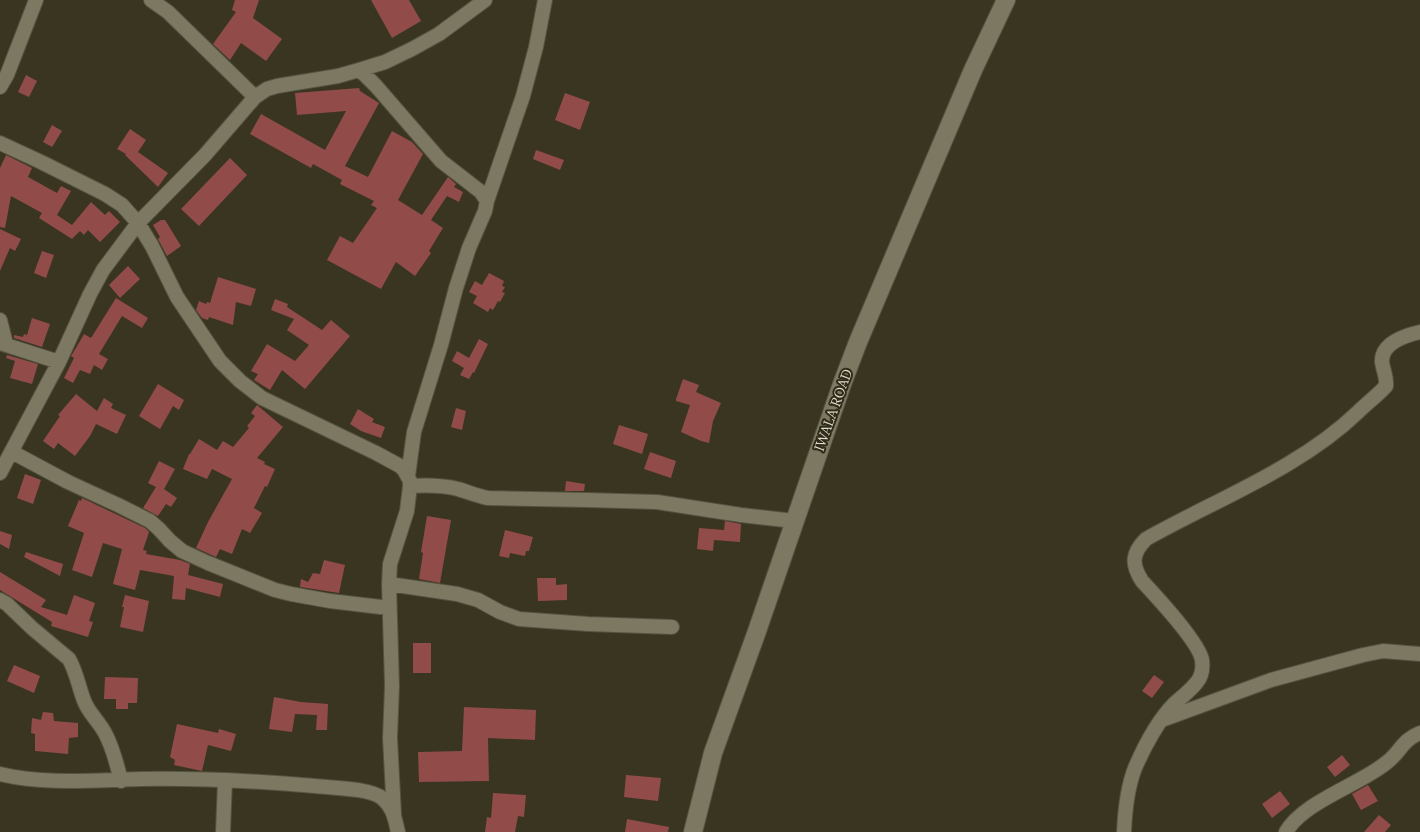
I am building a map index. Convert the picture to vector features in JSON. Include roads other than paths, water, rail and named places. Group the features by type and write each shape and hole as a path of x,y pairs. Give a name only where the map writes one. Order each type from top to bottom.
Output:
{"street":[{"path":"0,87 7,75 36,0"},
{"path":"151,0 168,12 255,97"},
{"path":"0,473 59,362 103,270 138,223 164,199 205,155 255,97 276,86 319,79 385,62 454,23 486,0"},
{"path":"398,832 394,814 390,738 392,686 389,608 390,564 407,512 414,432 442,345 456,288 469,248 485,211 523,96 536,47 545,0"},
{"name":"IWALA ROAD","path":"693,832 713,753 842,384 973,70 1006,0"},
{"path":"359,70 376,86 441,161 482,192 487,201"},
{"path":"1,148 40,162 114,199 122,205 138,223 152,246 177,297 220,361 240,381 262,398 400,466 409,481"},
{"path":"0,320 3,343 59,362"},
{"path":"1124,832 1125,810 1135,768 1162,720 1196,683 1201,674 1202,662 1202,657 1194,643 1138,574 1135,565 1135,554 1140,544 1179,520 1227,497 1317,446 1348,422 1386,386 1382,361 1382,355 1385,350 1400,338 1420,332"},
{"path":"12,452 150,522 182,550 202,560 275,590 330,601 389,608"},
{"path":"409,481 459,489 476,496 494,499 657,502 794,521"},
{"path":"389,584 471,598 518,619 672,627"},
{"path":"0,600 7,604 69,659 86,704 111,747 121,780"},
{"path":"1162,720 1271,680 1363,655 1383,651 1403,651 1420,654"},
{"path":"1286,832 1289,826 1324,799 1381,768 1405,742 1412,736 1420,733"},
{"path":"0,774 32,780 68,782 140,779 244,780 350,789 367,792 382,798 394,814"},
{"path":"223,832 225,780"}]}
